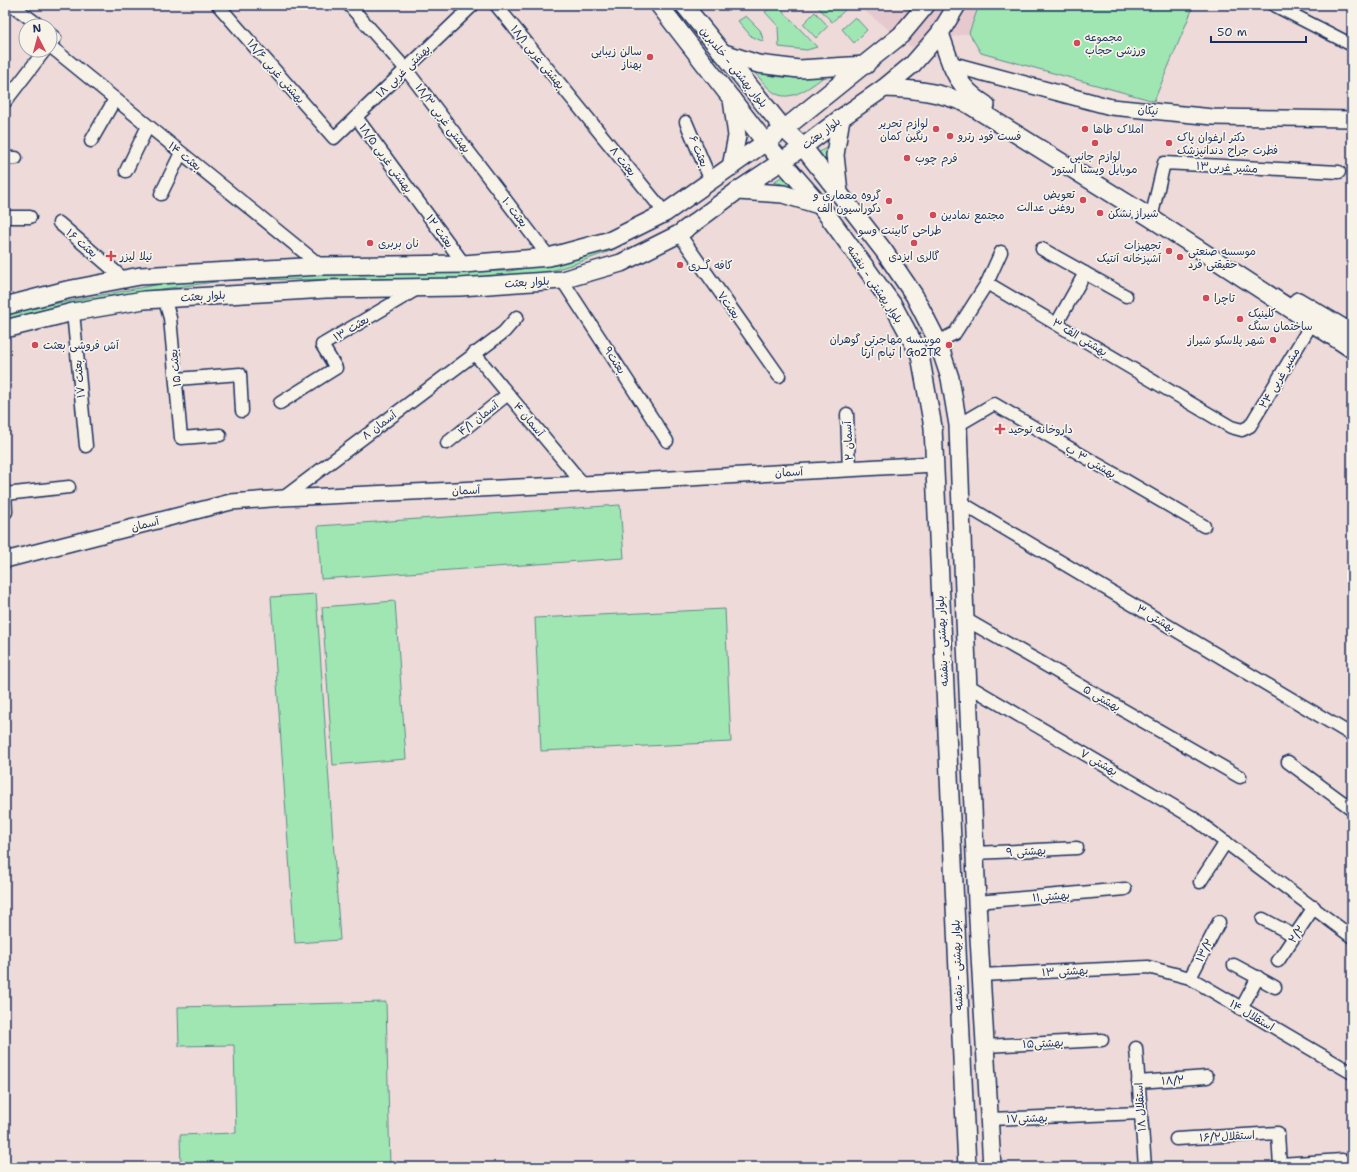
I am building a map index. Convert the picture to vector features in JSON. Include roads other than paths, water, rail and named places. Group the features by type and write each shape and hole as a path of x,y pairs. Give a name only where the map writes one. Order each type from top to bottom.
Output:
{"main road":[{"name":"بلوار بهشتی - خلدبرین","path":"659,5 732,97 765,142"},
{"name":"بلوار بهشتی - خلدبرین","path":"684,5 784,129 803,147"},
{"name":"بلوار بعثت","path":"5,306 67,290 124,279 162,274 321,266 464,264 549,257 615,238 665,213 784,129 866,65 901,35 926,5"},
{"name":"بلوار بعثت","path":"5,329 73,312 164,298 326,289 417,289 562,280 625,261 679,234 737,191 782,162 884,88 912,64 940,34 957,5"},
{"path":"680,31 694,19"},
{"path":"940,34 950,64 958,81 974,98 1295,300 1352,333"},
{"path":"721,52 758,64 798,69 866,65"},
{"path":"946,95 946,85 952,81 958,81"},
{"path":"884,88 917,89 946,95 968,104 1138,210 1352,349"},
{"path":"731,167 737,136 732,97"},
{"path":"839,193 835,155 841,118"},
{"name":"بلوار بهشتی - بنفشه","path":"765,142 820,205 892,305 920,355 934,428 934,464 967,1167"},
{"name":"بلوار بهشتی - بنفشه","path":"803,147 884,251 914,295 938,342 950,378 958,425 977,902 992,1167"},
{"path":"737,191 783,194 820,205"},
{"path":"615,238 625,261"},
{"path":"162,274 164,298"},
{"path":"947,747 971,745"}],"street":[{"path":"12,5 29,18"},
{"name":"بهشتی غربی ۱۸/۶","path":"218,5 334,138"},
{"name":"بهشتی غربی ۱۸/۳","path":"349,5 405,68 480,167"},
{"name":"بهشتی غربی ۱۸","path":"334,138 405,68 473,5"},
{"name":"بهشتی غربی ۱۸/۱","path":"496,5 580,109"},
{"path":"1274,5 1352,45"},
{"name":"بعثت ۱۴","path":"58,52 321,266"},
{"path":"5,102 39,58"},
{"name":"نیکان","path":"950,64 1111,107 1213,117 1352,119"},
{"path":"91,141 115,99"},
{"name":"۸ بعثت","path":"580,109 665,213"},
{"name":"بهشتی غربی ۱۸/۵","path":"356,117 416,199"},
{"name":"۶ بعثت","path":"686,122 711,181"},
{"path":"126,171 148,126"},
{"path":"161,194 181,153"},
{"name":"مشیر غربی۱۳","path":"1153,210 1164,163 1339,172"},
{"name":"۱۰ بعثت","path":"480,167 549,257"},
{"name":"۱۲ بعثت","path":"416,199 464,264"},
{"path":"5,217 30,217"},
{"name":"بعثت ۱۶","path":"58,223 124,279"},
{"name":"بعثت۷","path":"679,234 779,376"},
{"path":"1042,249 1126,296"},
{"path":"938,342 955,333 987,283 1001,252"},
{"path":"1057,323 1085,272"},
{"name":"بعثت۹","path":"562,280 667,441"},
{"name":"بهشتی الف ۳","path":"987,283 1231,427 1242,430"},
{"name":"۱۳ بعثت","path":"280,403 336,368 322,345 417,289"},
{"name":"بعثت ۱۵","path":"164,298 170,318 177,379 181,438 220,435"},
{"name":"بعثت ۱۷","path":"73,312 86,446"},
{"name":"۸ آسمان","path":"283,498 474,353 504,332 517,317"},
{"name":"مشیر غربی ۲۴","path":"1242,430 1250,426 1312,323"},
{"name":"۴ آسمان","path":"474,353 583,484"},
{"path":"177,379 240,374 242,411"},
{"name":"۴/۱ آسمان","path":"447,443 508,394"},
{"name":"بهشتی ۳ ب","path":"958,425 994,404 1204,526"},
{"name":"۲ آسمان","path":"847,414 849,469"},
{"name":"آسمان","path":"5,560 231,502 934,464"},
{"path":"5,512 5,492 69,488"},
{"name":"بهشتی ۳","path":"960,502 1352,735"},
{"name":"بهشتی ۵","path":"965,619 1240,777"},
{"name":"بهشتی ۷","path":"969,686 1192,817 1352,937"},
{"path":"1288,762 1352,809"},
{"path":"1200,882 1226,842"},
{"name":"بهشتی ۹","path":"975,853 1077,848"},
{"name":"بهشتی۱۱","path":"977,902 1125,889"},
{"name":"۲/۲","path":"1278,962 1314,907"},
{"path":"1263,919 1295,936"},
{"name":"۱۳/۲","path":"1190,978 1219,922"},
{"path":"1234,965 1275,987"},
{"name":"بهشتی ۱۳","path":"981,975 1148,967"},
{"name":"استقلال ۱۴","path":"1148,967 1190,978 1352,1073"},
{"path":"1241,1008 1258,977"},
{"name":"بهشتی۱۵","path":"985,1046 1102,1040"},
{"name":"استقلال ۱۸","path":"1136,1048 1145,1167"},
{"name":"۱۸/۲","path":"1138,1082 1207,1077"},
{"name":"بهشتی۱۷","path":"989,1119 1141,1114"},
{"name":"استقلال۱۶/۲","path":"1176,1139 1278,1133 1280,1165"},
{"path":"1280,1165 1342,1160"}],"place":[{"name":"مجموعه ورزشی حجاب","path":"1077,43"},
{"name":"سالن زیبایی بهناز","path":"650,57"},
{"name":"لوازم تحریر رنگین کمان","path":"936,129"},
{"name":"املاک طاها","path":"1085,129"},
{"name":"فست فود رترو","path":"950,136"},
{"name":"لوازم جانبی موبایل ویستا استور","path":"1095,143"},
{"name":"دکتر ارغوان پاک فطرت جراح دندانپزشک","path":"1169,143"},
{"name":"فرم چوب","path":"907,158"},
{"name":"تعویض روغنی عدالت","path":"1083,200"},
{"name":"گروه معماری و دکوراسیون الف","path":"889,201"},
{"name":"شیراز نشکن","path":"1100,213"},
{"name":"مجتمع نمادین","path":"933,215"},
{"name":"طراحی کابینت وسو","path":"900,217"},
{"name":"نان بربری","path":"370,243"},
{"name":"گالری ایزدی","path":"914,243"},
{"name":"تجهیزات آشپزخانه آنتیک","path":"1169,251"},
{"name":"نیلا لیزر","path":"111,256"},
{"name":"موسسه صنعتی حقیقتی فرد","path":"1180,257"},
{"name":"کافه گــری","path":"680,265"},
{"name":"تاچرا","path":"1206,298"},
{"name":"کلینیک ساختمان سنگ","path":"1240,319"},
{"name":"شهر پلاسکو شیراز","path":"1273,340"},
{"name":"آش فروشی بعثت","path":"35,345"},
{"name":"موسسه مهاجرتی گوهران تیام آرتا | Go2TR","path":"949,345"},
{"name":"داروخانه توحید","path":"1000,429"}]}
